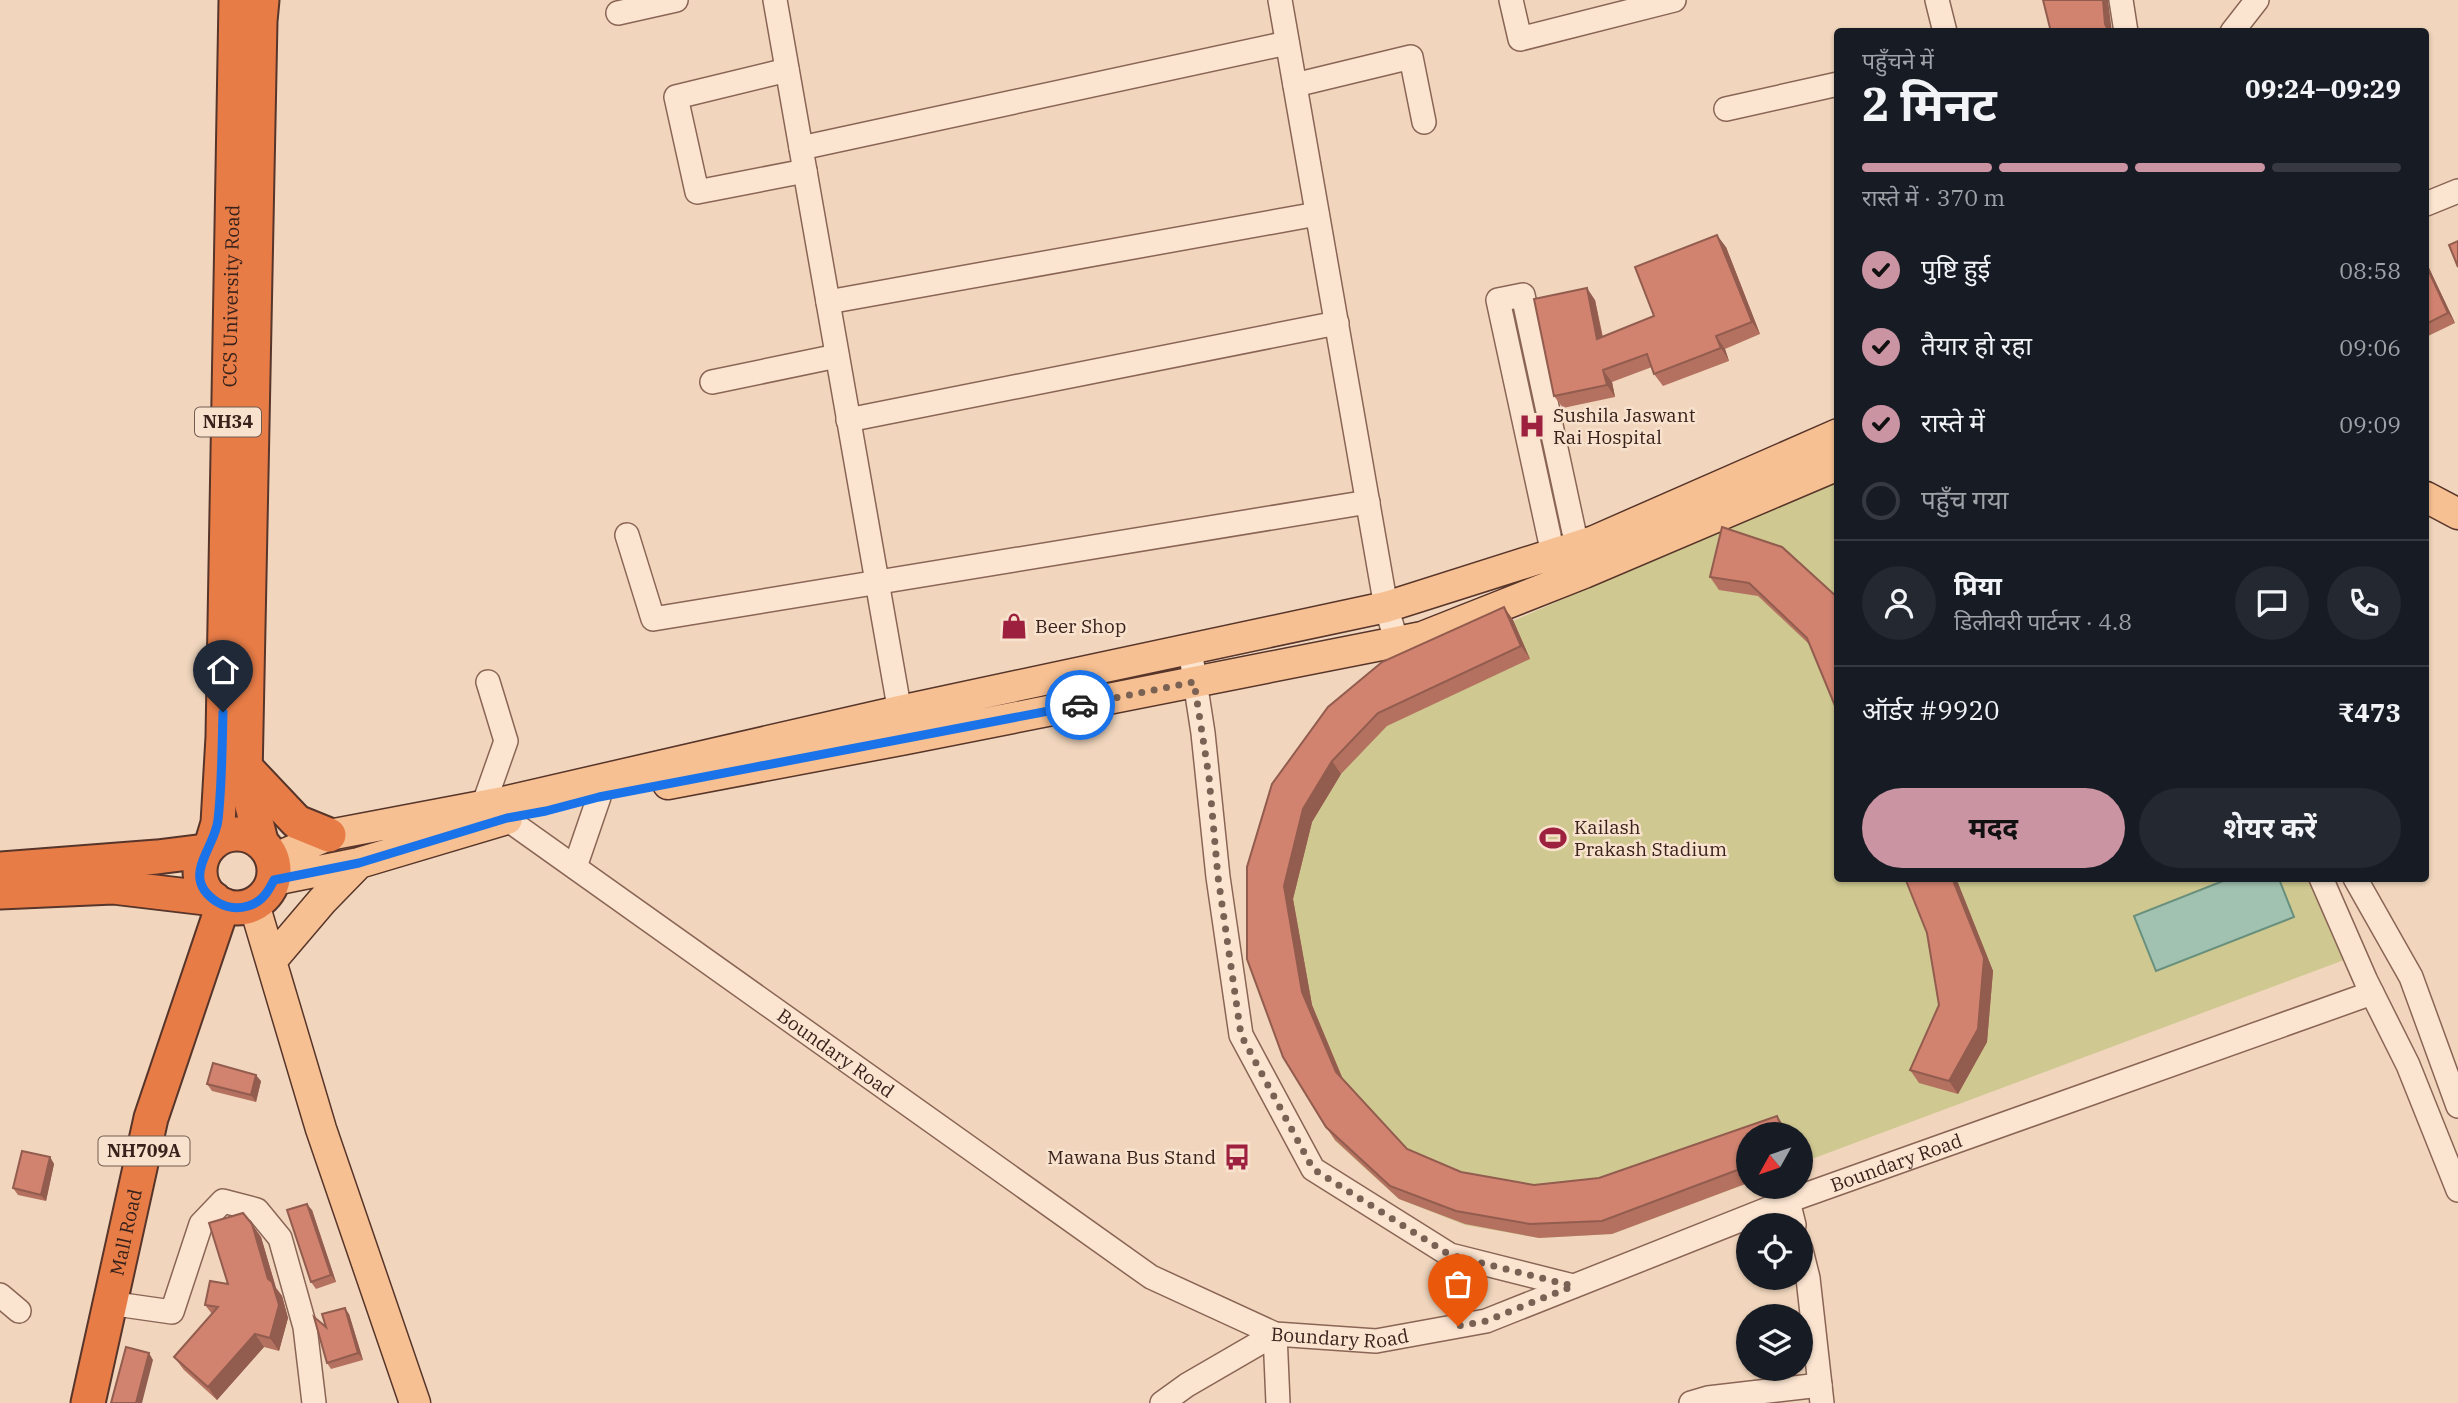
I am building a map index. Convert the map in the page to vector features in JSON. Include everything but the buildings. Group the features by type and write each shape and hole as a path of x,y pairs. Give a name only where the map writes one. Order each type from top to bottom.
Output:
{"highway":[{"name":"CCS University Road","path":"236,0 242,277 237,562 250,882 202,882 201,861 218,823 237,562"},
{"name":"CCS University Road","path":"242,277 262,0"},
{"path":"245,767 297,822 329,835"},
{"path":"0,869 157,857 209,847 231,833 242,833 250,882 0,892"},
{"name":"Mall Road","path":"88,1403 151,1118 250,882"}],"main road":[{"path":"902,725 1194,682 1422,637 1571,558 1606,536 1834,436"},
{"path":"250,882 329,835 498,809 902,725 1190,649 1387,607 1571,558 1834,466"},
{"path":"2429,499 2458,514"},
{"path":"2429,521 2458,535"},
{"path":"250,882 359,863 498,809"},
{"path":"271,961 322,901 359,863"},
{"path":"250,882 321,1129 415,1403"}],"street":[{"path":"618,13 676,0"},
{"path":"775,0 902,725"},
{"path":"1280,0 1387,607 1397,642"},
{"path":"1511,0 1520,39 1674,0"},
{"path":"1937,0 1944,28"},
{"path":"2121,0 2125,28"},
{"path":"2235,28 2257,0"},
{"path":"801,148 1287,43"},
{"path":"1295,85 1411,57 1424,122"},
{"path":"787,70 676,97 697,192 805,171"},
{"path":"1726,109 1834,86"},
{"path":"2429,203 2458,191"},
{"path":"828,302 1317,214"},
{"path":"1523,295 1571,558 1498,300 1523,295"},
{"path":"848,420 1337,323"},
{"path":"712,382 837,356"},
{"path":"627,535 653,620 1368,502"},
{"path":"1190,649 1209,777 1218,877 1241,1035 1313,1169 1450,1255 1573,1286"},
{"path":"488,682 506,741 498,809"},
{"path":"575,867 597,789"},
{"name":"Boundary Road","path":"498,809 575,867 1151,1277 1275,1334 1376,1341 1486,1321 1788,1200 2372,993"},
{"path":"2323,882 2372,993 2408,1065 2458,1190"},
{"path":"2358,882 2411,977 2458,1107"},
{"path":"1788,1200 1791,1213"},
{"path":"109,1303 172,1312 201,1224 223,1201 257,1210 280,1238 304,1327 314,1403"},
{"path":"1691,1403 1708,1398 1821,1394 1809,1290"},
{"path":"0,1295 19,1311"},
{"path":"1162,1403 1187,1385 1275,1334 1278,1403"}],"shaded area":[{"name":"Kailash Prakash Stadium","path":"1834,479 1834,882 2311,882 2344,960 1813,1159 1813,1122 1736,1122 1736,1188 1612,1234 1539,1238 1465,1225 1399,1199 1335,1141 1292,1070 1281,797 1391,675"},
{"path":"2220,882 2280,882 2294,917 2156,971 2134,916"}],"way so far":[{"path":"1080,705 1194,682 1209,777 1218,877 1241,1035 1313,1169 1450,1255 1573,1286 1486,1321 1458,1326"}],"place":[{"name":"Sushila Jaswant Rai Hospital","path":"1532,426"},
{"name":"Beer Shop","path":"1014,626"},
{"name":"Kailash Prakash Stadium","path":"1553,838"},
{"name":"Mawana Bus Stand","path":"1237,1157"}],"route":[{"path":"223,712 218,823 212,843 201,861 200,872 206,892 214,899 233,908 244,908 263,898 274,880 359,863 507,818 599,797 1080,705"}]}
